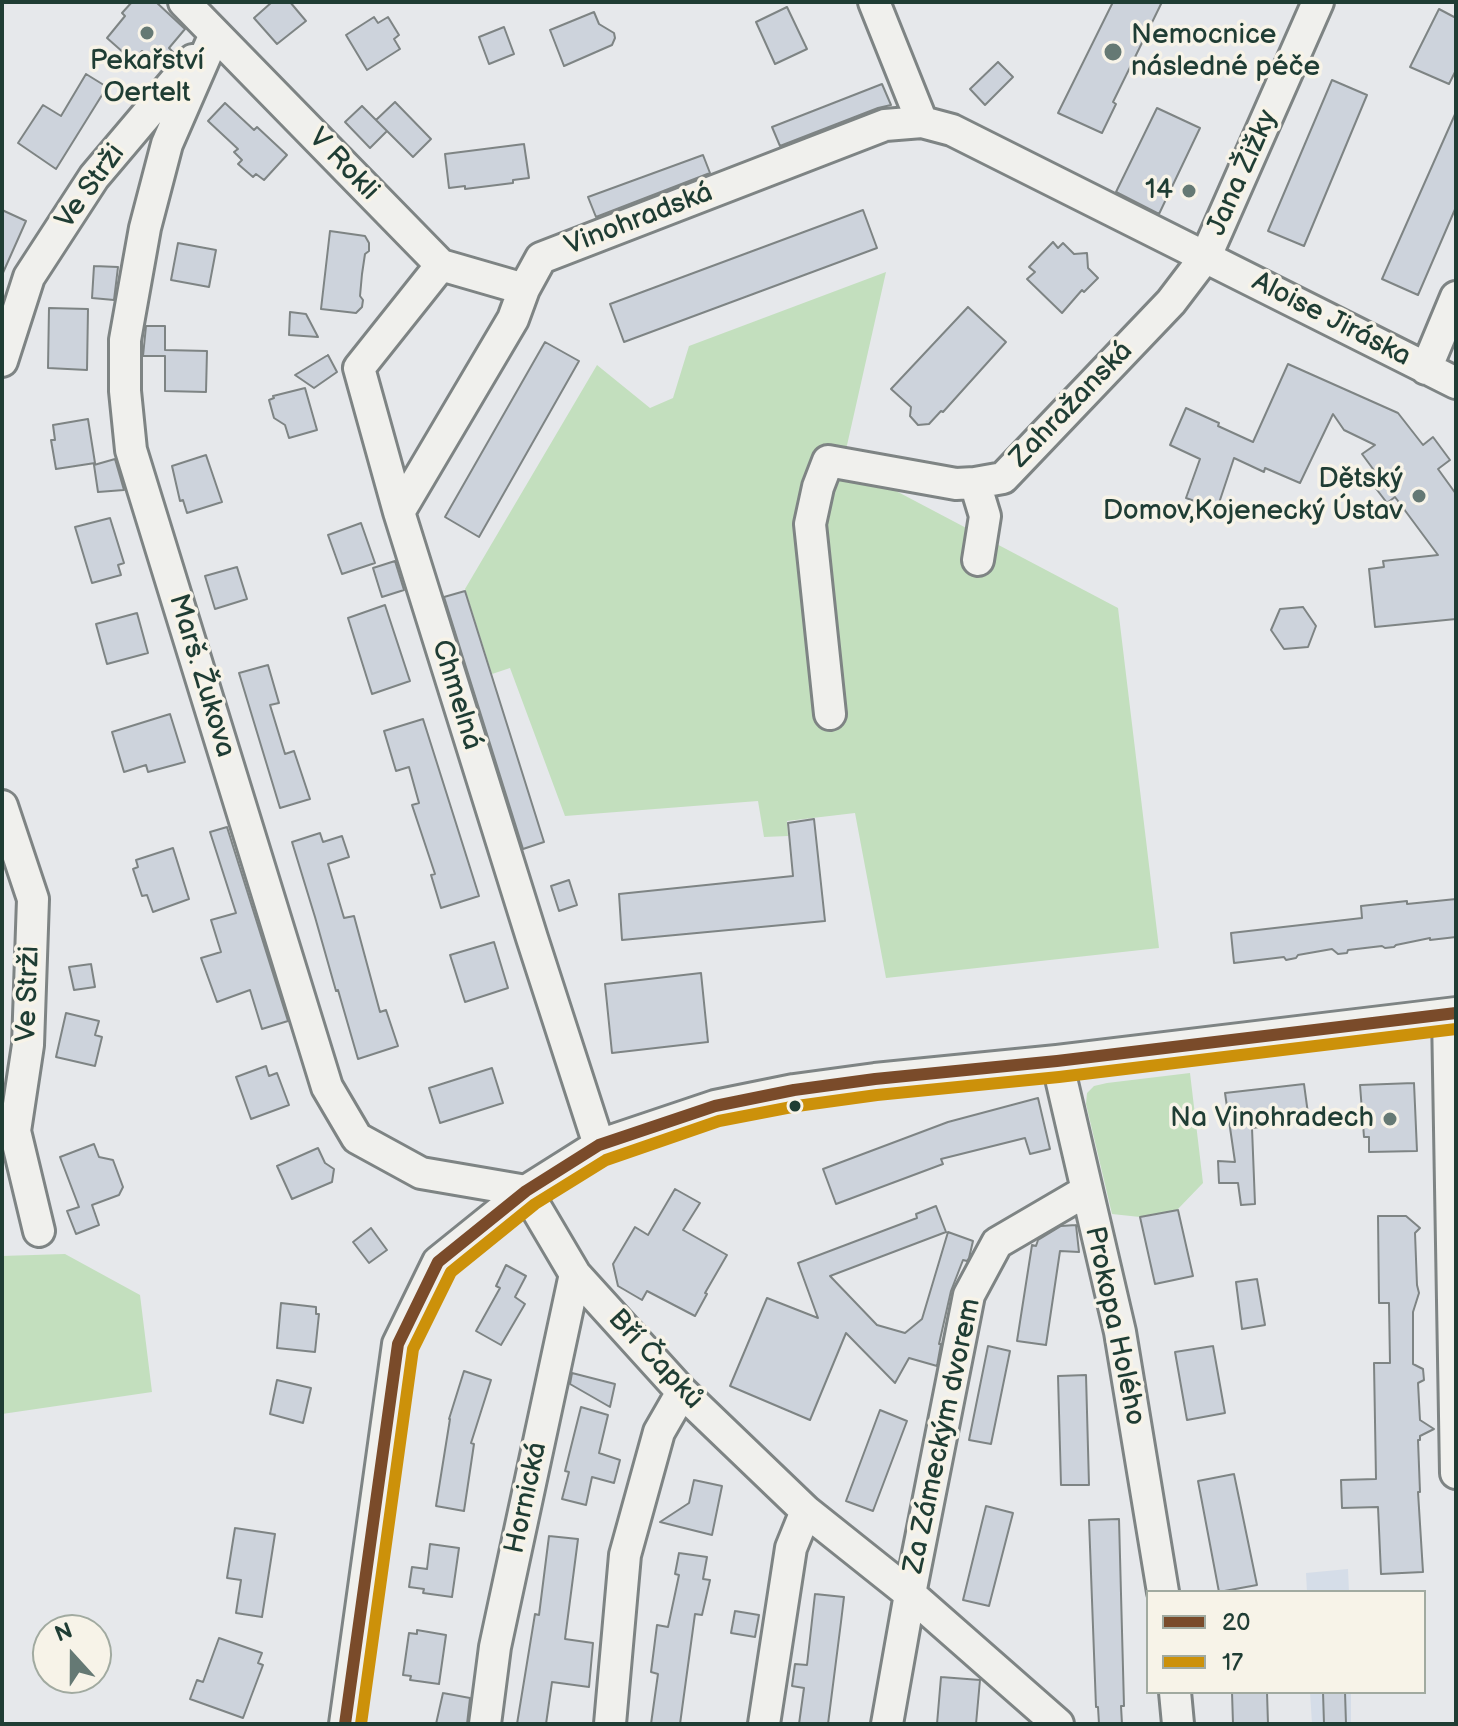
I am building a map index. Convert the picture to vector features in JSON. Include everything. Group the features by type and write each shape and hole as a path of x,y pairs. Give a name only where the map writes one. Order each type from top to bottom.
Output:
{"street":[{"name":"V Rokli","path":"184,2 441,265 524,289"},
{"path":"874,2 922,122"},
{"name":"Jana Žižky","path":"1206,256 1318,2"},
{"name":"Ve Strži","path":"2,361 29,277 86,189 102,166 215,34"},
{"name":"Marš. Žukova","path":"215,34 167,144 145,228 125,340 125,391 131,450 327,1087 357,1138 421,1173 526,1191"},
{"name":"Vinohradská","path":"399,512 513,319 524,289 541,258 885,125 922,122 952,130 1206,256"},
{"name":"Aloise Jiráska","path":"1206,256 1456,383"},
{"name":"Zahražanská","path":"830,714 810,524 818,487 828,461 956,484 1003,478 1171,302 1206,256"},
{"name":"Chmelná","path":"441,265 359,368 399,512 599,1145"},
{"path":"1426,369 1456,297"},
{"path":"975,483 985,516 978,560"},
{"name":"Ve Strži","path":"2,806 33,899 28,1045 15,1131 39,1231"},
{"path":"345,1724 398,1344 438,1262 526,1191 599,1145 715,1106 794,1090 875,1079 1057,1061 1452,1014 1456,1473"},
{"name":"Prokopa Holého","path":"1057,1061 1120,1332 1163,1590"},
{"name":"Bří Čapků","path":"526,1191 575,1274 682,1392 806,1511 910,1594 1058,1724"},
{"name":"Za Zámeckým dvorem","path":"887,1724 969,1295 997,1243 1086,1191"},
{"name":"Hornická","path":"485,1724 495,1647 575,1274"},
{"path":"610,1724 625,1555 659,1432 682,1392"},
{"path":"764,1724 791,1548 806,1511"},
{"path":"1175,1694 1178,1724"}],"shaded area":[{"path":"1348,1569 1349,1590 1307,1590 1306,1573"},
{"path":"1310,1694 1351,1694 1351,1724 1312,1724"}],"green space":[{"path":"886,272 843,463 1118,608 1159,948 886,978 855,813 787,821 788,836 764,837 758,801 565,816 510,668 492,674 465,589 597,365 650,408 673,398 689,346"},
{"path":"1190,1073 1203,1183 1177,1210 1140,1217 1112,1214 1086,1104 1087,1093 1094,1086 1107,1083"},
{"path":"65,1254 140,1295 152,1392 2,1414 2,1256"}],"building":[{"name":"Pekařství Oertelt","path":"132,2 156,2 185,29 169,48 173,52 160,67 142,51 133,61 107,38"},
{"path":"272,2 290,2 306,21 277,44 254,18"},
{"name":"Nemocnice následné péče","path":"1113,2 1162,2 1113,102 1116,104 1102,133 1058,113"},
{"path":"787,7 807,49 775,64 756,22"},
{"path":"1439,9 1456,18 1456,70 1449,84 1410,67"},
{"path":"594,12 599,24 614,33 612,45 564,66 550,30"},
{"path":"374,17 378,23 388,17 399,35 394,39 400,49 367,70 346,35"},
{"path":"504,27 514,54 489,64 479,37"},
{"path":"998,62 1013,77 985,105 970,89"},
{"path":"86,74 107,87 56,169 18,143 43,105 61,116"},
{"path":"1332,80 1367,95 1304,246 1268,231"},
{"path":"882,84 891,105 780,146 772,127"},
{"path":"395,102 431,139 413,157 376,120"},
{"path":"225,103 287,155 264,180 256,174 253,177 238,164 242,160 234,152 238,149 208,121"},
{"path":"362,106 387,131 370,148 345,122"},
{"path":"1157,108 1200,128 1159,214 1116,192"},
{"path":"1456,112 1456,207 1418,295 1382,279"},
{"path":"524,144 529,178 465,189 465,186 449,188 445,154"},
{"path":"703,155 710,173 596,217 588,197"},
{"path":"2,210 26,221 2,275"},
{"path":"863,210 877,248 624,342 610,304"},
{"path":"330,231 365,236 369,243 362,274 362,307 356,313 321,309"},
{"path":"1053,242 1058,248 1063,243 1074,254 1087,253 1088,268 1098,278 1084,292 1082,290 1062,313 1027,279 1035,272 1029,267"},
{"path":"178,243 216,250 209,287 171,280"},
{"path":"94,266 118,267 114,300 92,298"},
{"path":"968,307 1006,342 943,412 929,424 918,425 910,416 911,407 891,389"},
{"path":"49,308 88,309 87,370 48,368"},
{"path":"290,312 306,314 318,337 289,335"},
{"path":"146,326 165,326 165,350 207,351 206,392 165,391 165,356 143,356"},
{"path":"545,342 579,361 479,537 445,517"},
{"path":"328,355 337,372 314,388 295,375"},
{"name":"Dětský Domov,Kojenecký Ústav","path":"1288,364 1398,413 1423,445 1433,437 1450,460 1438,469 1456,494 1456,619 1375,627 1369,569 1384,567 1383,561 1438,555 1395,497 1387,503 1368,478 1376,473 1362,454 1375,445 1344,430 1333,414 1300,483 1265,468 1264,472 1234,458 1217,509 1186,498 1200,459 1170,445 1186,408 1253,442"},
{"path":"305,388 317,430 289,438 285,425 274,418 269,400 273,396"},
{"path":"88,419 95,463 56,469 51,440 55,440 53,425"},
{"path":"206,455 222,502 187,513 183,500 180,501 172,466"},
{"path":"115,459 124,490 98,492 94,465"},
{"path":"110,518 124,563 118,565 121,575 92,583 75,527"},
{"path":"361,523 375,563 342,574 328,535"},
{"path":"395,561 404,590 382,597 373,568"},
{"path":"237,567 247,599 215,609 205,576"},
{"path":"465,591 544,842 523,849 444,597"},
{"path":"385,605 410,681 372,694 348,618"},
{"path":"1303,607 1316,626 1308,647 1284,649 1271,630 1280,609"},
{"path":"137,613 148,653 107,664 96,624"},
{"path":"268,665 279,703 270,705 285,754 294,751 310,799 280,808 239,673"},
{"path":"170,714 185,762 148,772 146,765 124,772 112,732"},
{"path":"423,719 479,896 441,908 431,875 435,874 412,805 419,803 409,767 396,771 384,731"},
{"path":"814,819 825,921 622,940 619,894 793,876 788,823"},
{"path":"227,827 288,1021 262,1029 250,990 217,1002 201,958 221,952 211,920 236,913 210,832"},
{"path":"320,833 323,842 342,836 349,857 328,864 344,918 354,916 380,1012 386,1010 398,1046 358,1059 292,842"},
{"path":"173,848 189,899 153,912 147,895 142,896 133,869 138,867 136,860"},
{"path":"569,880 577,905 559,911 551,886"},
{"path":"1456,899 1456,937 1430,938 1394,947 1348,950 1347,953 1338,954 1332,949 1286,960 1284,957 1234,963 1231,933 1362,918 1361,906"},
{"path":"494,942 508,988 465,1002 450,955"},
{"path":"91,964 95,987 74,990 69,967"},
{"path":"701,973 708,1042 612,1053 605,984"},
{"path":"66,1013 99,1021 95,1035 102,1037 95,1066 56,1057"},
{"path":"266,1066 269,1076 277,1073 289,1105 251,1119 236,1077"},
{"path":"492,1068 503,1103 440,1123 429,1088"},
{"name":"Na Vinohradech","path":"1414,1083 1417,1151 1369,1152 1369,1137 1364,1137 1360,1085"},
{"path":"1304,1084 1309,1121 1252,1128 1255,1204 1241,1205 1238,1183 1219,1183 1218,1161 1235,1162 1225,1093"},
{"path":"1038,1098 1050,1149 1030,1154 1025,1138 941,1159 943,1164 836,1204 823,1169 948,1122"},
{"path":"94,1144 99,1157 113,1160 123,1187 119,1195 92,1205 99,1225 76,1234 67,1211 79,1207 60,1157"},
{"path":"318,1148 325,1163 334,1169 332,1182 292,1199 277,1166"},
{"path":"675,1189 700,1203 683,1230 727,1255 695,1316 647,1291 642,1300 618,1286 613,1264 635,1227 648,1235"},
{"path":"936,1206 946,1232 830,1276 877,1325 905,1333 922,1319 948,1232 973,1241 969,1258 963,1260 951,1291 937,1366 909,1358 895,1383 846,1333 810,1420 730,1386 767,1298 818,1318 798,1263 917,1218 916,1214"},
{"path":"1178,1210 1193,1276 1155,1284 1140,1217"},
{"path":"1378,1216 1406,1216 1420,1228 1415,1233 1419,1293 1413,1312 1413,1364 1423,1369 1424,1380 1418,1383 1420,1420 1434,1429 1418,1440 1423,1572 1381,1574 1378,1507 1342,1508 1341,1480 1376,1479 1374,1363 1390,1363 1389,1303 1379,1303"},
{"path":"1076,1225 1079,1252 1060,1251 1046,1345 1017,1341 1032,1245 1036,1246 1038,1240 1061,1226"},
{"path":"371,1228 387,1250 369,1263 353,1242"},
{"path":"506,1265 526,1276 515,1297 525,1304 501,1345 476,1331 500,1288 496,1286"},
{"path":"1257,1279 1265,1325 1242,1329 1236,1282"},
{"path":"281,1303 316,1307 316,1314 319,1314 315,1352 277,1348"},
{"path":"988,1346 1010,1351 991,1444 969,1440"},
{"path":"1213,1346 1225,1413 1187,1420 1175,1352"},
{"path":"464,1371 491,1380 471,1443 474,1444 464,1511 436,1506 449,1419"},
{"path":"572,1373 615,1384 610,1407 570,1384"},
{"path":"1086,1375 1089,1485 1061,1485 1058,1376"},
{"path":"277,1380 311,1388 303,1423 270,1414"},
{"path":"581,1407 608,1415 599,1453 620,1460 614,1483 592,1477 586,1505 562,1499 569,1472 565,1471"},
{"path":"880,1410 907,1421 873,1511 846,1501"},
{"path":"1234,1474 1257,1585 1219,1590 1198,1481"},
{"path":"694,1480 722,1486 712,1535 660,1522 689,1503"},
{"path":"986,1506 1013,1513 989,1606 963,1600"},
{"path":"1119,1519 1124,1706 1121,1706 1122,1724 1099,1724 1089,1520"},
{"path":"235,1528 275,1534 262,1617 236,1613 241,1580 227,1578"},
{"path":"549,1536 578,1539 565,1639 593,1643 589,1687 552,1682 546,1724 517,1724 535,1614 539,1615"},
{"path":"430,1544 459,1548 452,1597 423,1593 424,1589 409,1587 412,1567 427,1569"},
{"path":"679,1553 707,1557 703,1579 710,1580 702,1615 695,1614 680,1724 651,1724 658,1674 651,1672 657,1625 668,1627 679,1575 675,1574"},
{"path":"815,1594 844,1597 841,1622 828,1724 799,1724 804,1688 792,1686 795,1664 807,1665"},
{"path":"735,1611 759,1615 755,1637 731,1633"},
{"path":"417,1630 446,1635 439,1684 410,1680 411,1676 403,1675 409,1633 417,1634"},
{"path":"219,1638 262,1653 258,1663 263,1665 243,1718 190,1699 197,1680 203,1682"},
{"path":"941,1677 980,1680 976,1724 937,1724"},
{"path":"443,1693 470,1698 467,1724 436,1724"},
{"path":"1232,1694 1267,1694 1268,1724 1233,1724"},
{"path":"1323,1694 1345,1694 1346,1724 1324,1724"}],"transit line":[{"name":"20","path":"345,1724 398,1344 438,1262 526,1191 599,1145 715,1106 794,1090 1456,1013"},
{"name":"17","path":"361,1724 413,1349 451,1272 535,1204 606,1160 719,1121 797,1106 1456,1029"}],"place":[{"name":"Pekařství Oertelt","path":"147,33"},
{"name":"Nemocnice následné péče","path":"1113,52"},
{"name":"14","path":"1189,191"},
{"name":"Dětský Domov,Kojenecký Ústav","path":"1419,496"},
{"name":"Na Vinohradech","path":"1390,1119"}]}
